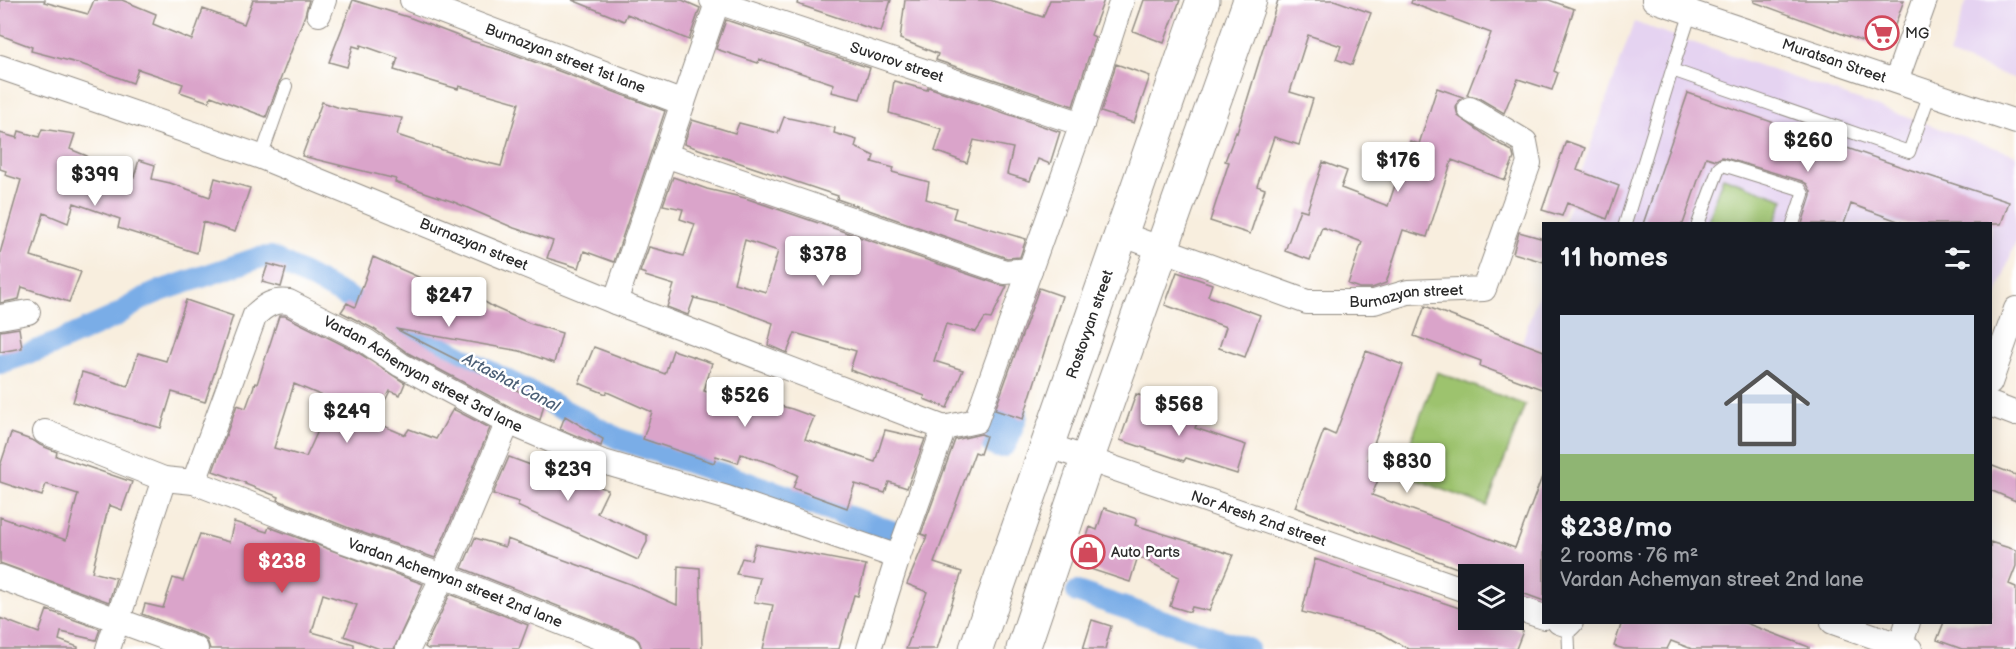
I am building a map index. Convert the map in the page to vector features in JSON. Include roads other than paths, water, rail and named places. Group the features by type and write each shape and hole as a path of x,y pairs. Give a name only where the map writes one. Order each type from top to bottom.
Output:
{"main road":[{"name":"Rostovyan street","path":"976,649 1203,0"},
{"path":"1023,649 1087,460 1250,0"}],"street":[{"name":"Burnazyan street 1st lane","path":"412,0 683,103"},
{"path":"869,649 898,557 944,428 976,421 1082,124 1122,0"},
{"name":"Muratsan Street","path":"1654,0 2016,122"},
{"path":"1896,81 1925,0"},
{"path":"615,303 716,1"},
{"name":"Suvorov street","path":"716,1 1082,124"},
{"name":"Burnazyan street","path":"0,67 261,157 615,303 944,428"},
{"name":"Burnazyan street","path":"1120,234 1307,302 1374,302 1408,292 1484,289 1529,163 1525,142 1470,109"},
{"path":"665,155 1005,272 1030,270"},
{"name":"Vardan Achemyan street 3rd lane","path":"194,482 255,315 271,302 278,300 289,302 366,341 401,365 508,422 600,461 727,498 898,557"},
{"path":"1992,377 2016,309"},
{"path":"0,317 28,312"},
{"path":"1992,405 2016,414"},
{"path":"408,649 443,576 508,422"},
{"name":"Vardan Achemyan street 2nd lane","path":"45,432 165,478 194,482 628,649"},
{"name":"Nor Aresh 2nd street","path":"1047,446 1458,588"},
{"path":"108,649 165,478"},
{"path":"0,577 196,649"},
{"path":"1524,610 1542,616"},
{"path":"1838,624 1898,647 1907,624"}],"lane":[{"path":"1626,222 1691,12"},
{"path":"1672,70 1909,152 1930,93"},
{"path":"261,157 286,86"},
{"path":"1699,222 1719,168 1723,165 1800,189 1803,194 1802,201 1794,222"}],"waterway":[{"name":"Artashat Canal","path":"0,363 47,347 114,317 142,299 160,291 258,258 271,257 619,439 900,534"},
{"path":"999,438 1008,414"},
{"name":"Artashat Canal","path":"1077,592 1248,649"}],"place":[{"name":"MG","path":"1882,33"},
{"name":"Auto Parts","path":"1088,552"}]}
